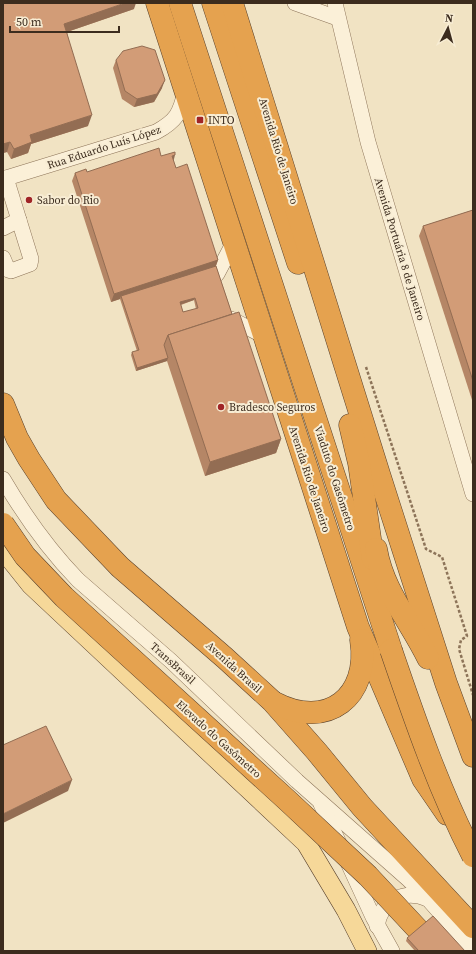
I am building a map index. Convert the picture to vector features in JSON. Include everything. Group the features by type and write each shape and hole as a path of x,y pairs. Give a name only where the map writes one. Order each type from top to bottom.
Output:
{"highway":[{"name":"Avenida Rio de Janeiro","path":"156,3 358,627 423,779 454,825 473,846"},
{"name":"Viaduto do Gasômetro","path":"180,3 410,706 440,785 473,856"},
{"path":"213,3 351,432 359,463 370,547 391,650"},
{"name":"Avenida Rio de Janeiro","path":"232,3 379,474 446,683 473,756"},
{"name":"Avenida Brasil","path":"3,404 17,438 28,459 56,500 120,567 272,701 317,752 362,807 473,927"},
{"name":"Elevado do Gasômetro","path":"3,524 25,556 64,597 362,871 438,951"},
{"path":"272,701 296,712 310,713 330,709 344,702 355,686 361,667 362,657 358,627"}],"main road":[{"path":"3,550 31,585 306,843 346,910 367,951"}],"street":[{"path":"294,3 338,18"},
{"name":"Avenida Portuária 8 de Janeiro","path":"335,3 368,142 473,494"},
{"name":"Rua Eduardo Luís López","path":"4,178 156,132 168,126 178,116 185,92"},
{"path":"3,258 8,270 11,272 30,264 31,259 4,178"},
{"path":"3,228 19,220"},
{"path":"217,274 234,242"},
{"path":"232,319 264,336"},
{"name":"TransBrasil","path":"3,479 31,523"},
{"name":"TransBrasil","path":"3,492 31,523 64,565 78,580 171,661 319,800 409,880 428,899 473,950"},
{"path":"319,800 377,926 392,951"},
{"path":"377,926 382,912 387,905 398,897 410,894 428,899"}],"path":[{"path":"364,360 426,549 442,557 467,636 461,640 459,650 473,695"}],"building":[{"path":"3,3 125,3 64,24 92,115 30,135 32,142 14,149 10,142 3,144"},
{"path":"142,46 155,50 165,80 157,94 137,99 125,91 116,60 123,51"},
{"path":"159,148 161,156 175,152 175,155 172,156 176,168 187,164 218,260 114,294 75,173 86,169 87,172"},
{"path":"473,210 473,381 423,226"},
{"path":"216,266 232,314 168,335 164,345 168,358 137,368 132,352 139,350 121,296","holes":["195,298 198,308 183,312 180,302"]},
{"name":"Bradesco Seguros","path":"239,312 281,439 210,462 168,335"},
{"path":"46,726 72,780 3,814 3,745"},
{"path":"433,916 465,951 419,951 407,938"}],"place":[{"name":"INTO","path":"200,120"},
{"name":"Sabor do Rio","path":"29,200"},
{"name":"Bradesco Seguros","path":"221,407"}]}
